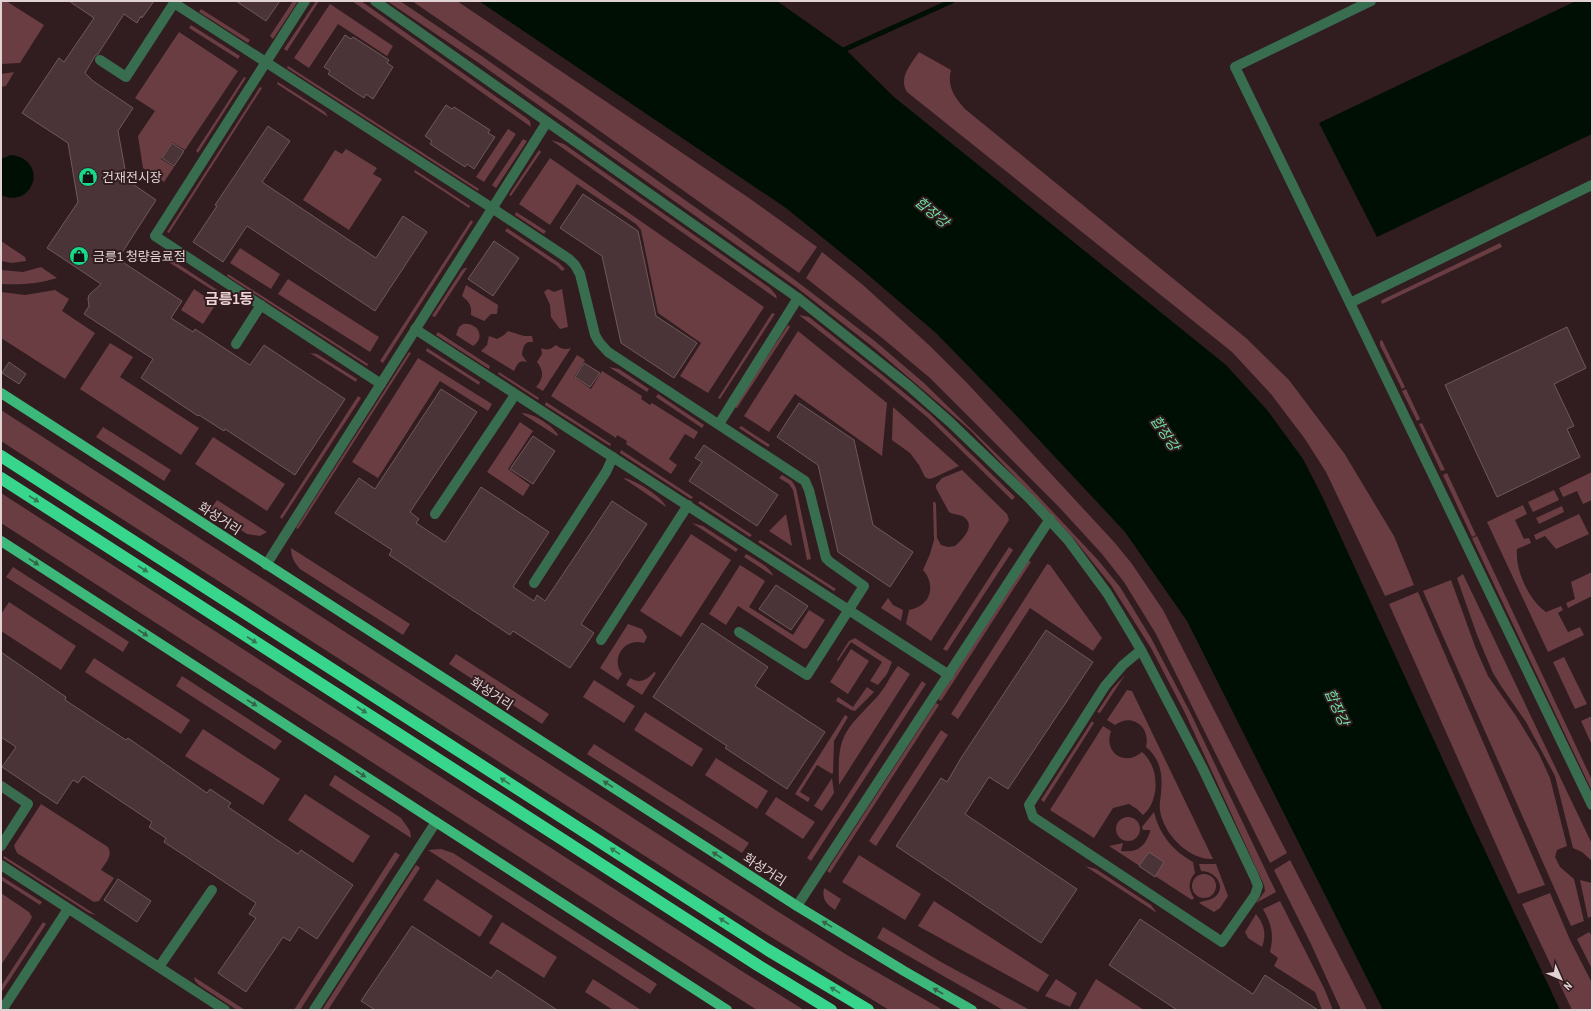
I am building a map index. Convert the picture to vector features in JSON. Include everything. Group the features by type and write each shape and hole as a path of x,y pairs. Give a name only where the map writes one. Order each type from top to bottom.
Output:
{"highway":[{"path":"1,456 768,950 868,1010"},
{"path":"1,478 759,966 831,1010"}],"main road":[{"name":"화성거리","path":"1,393 796,906 972,1010"},
{"path":"1,541 727,1010"}],"street":[{"path":"305,1 155,236 381,384"},
{"path":"375,1 798,298 932,406 1050,519 1068,540 1107,593 1141,650 1202,767 1258,886 1255,895 1222,942 1033,817 1029,805 1105,686 1123,666 1141,650"},
{"path":"1371,1 1235,67 1592,805"},
{"path":"100,60 126,77 174,3 492,208 575,265 580,274 595,334 599,342 608,352 805,481 809,490 826,558 864,586 807,675 739,632"},
{"path":"266,565 547,122"},
{"path":"1350,303 1592,185"},
{"path":"719,424 798,298"},
{"path":"236,344 261,305"},
{"path":"415,330 949,676"},
{"path":"435,514 515,395"},
{"path":"534,583 606,472 613,457"},
{"path":"601,640 688,506"},
{"path":"796,906 949,676 1050,519"},
{"path":"1,786 28,804 1,846"},
{"path":"314,1010 436,822"},
{"path":"1,865 226,1010"},
{"path":"159,967 212,890"},
{"path":"2,1010 68,909"}],"shaded area":[{"path":"1,1 6,1 44,25 20,63 1,64"},
{"path":"293,1 298,1 273,39 270,36"},
{"path":"316,1 319,1 287,51 284,49"},
{"path":"352,1 361,1 525,117 530,121 531,127"},
{"path":"387,1 400,1 483,57 733,234 799,283 876,342 924,383 1023,480 1097,559 1120,587 1151,638 1190,712 1276,892 1256,903 1265,891 1264,885 1185,713 1151,648 1111,585 1074,539 970,430 873,347 796,287 479,63"},
{"path":"412,1 457,1 749,198 817,247 799,273 559,102"},
{"path":"330,4 393,46 387,56 338,24 309,68 294,58"},
{"path":"201,9 250,40 248,43 199,12"},
{"path":"191,25 240,56 238,59 189,28"},
{"path":"179,32 238,71 185,150 172,142 161,159 174,167 164,182 143,168 138,136 155,111 135,98"},
{"path":"919,52 951,70 950,81 952,91 965,109 1246,338 1289,380 1344,453 1394,536 1414,585 1385,596 1326,472 1305,439 1271,394 1232,352 907,92 904,82 905,76 909,66"},
{"path":"288,66 479,189 478,191 287,68"},
{"path":"14,72 6,86 1,87 1,74"},
{"path":"244,77 246,78 198,153 196,151"},
{"path":"278,82 325,112 328,117 277,84"},
{"path":"260,87 262,88 169,233 167,232"},
{"path":"508,129 516,134 484,182 476,177"},
{"path":"523,139 527,141 496,188 492,185"},
{"path":"551,140 564,144 770,288 776,295 777,299"},
{"path":"346,149 377,168 373,174 382,179 349,230 303,200 335,150 342,154"},
{"path":"539,150 541,152 511,196 509,195"},
{"path":"550,158 764,307 708,393 680,376 701,343 658,313 641,230 636,224 577,184 550,225 519,204"},
{"path":"415,170 470,206 469,208 414,172"},
{"path":"516,212 546,231 544,234 515,215"},
{"path":"471,220 473,222 383,363 380,361"},
{"path":"507,228 559,263 565,269 562,271 557,266 505,231"},
{"path":"1,241 25,257 26,261 12,263 1,261"},
{"path":"1500,243 1502,247 1382,304 1381,301 1384,299"},
{"path":"240,248 280,274 271,289 230,263"},
{"path":"822,252 863,285 930,346 968,384 1115,543 1132,564 1163,610 1287,853 1270,863 1156,634 1124,582 1102,554 1059,507 930,378 806,278"},
{"path":"172,260 219,291 225,298 170,263"},
{"path":"41,267 57,278 29,284 1,284 1,270 23,272"},
{"path":"467,268 435,317 432,316 462,270"},
{"path":"228,274 368,364 367,366 227,276"},
{"path":"288,279 379,337 370,352 278,294"},
{"path":"466,285 498,305 497,314 491,314 484,321 471,315 470,304 462,296"},
{"path":"194,289 216,304 203,324 181,310"},
{"path":"548,289 554,292 562,289 568,327 560,329 551,317 550,305 544,292"},
{"path":"55,290 69,299 62,311 95,333 65,379 1,338 1,292 25,295"},
{"path":"772,313 775,314 720,399 718,398"},
{"path":"799,315 809,317 930,414 1015,497 1012,500 927,417"},
{"path":"463,324 473,325 480,335 477,343 473,346 456,335 459,327"},
{"path":"788,325 790,327 737,408 734,407"},
{"path":"508,331 524,336 532,336 533,342 528,342 524,347 522,355 527,362 520,362 514,371 481,351 487,345 489,336 497,339"},
{"path":"798,331 887,403 882,456 795,394 769,432 744,416"},
{"path":"438,332 490,366 489,369 436,335"},
{"path":"1382,340 1405,387 1402,389 1380,345 1380,341"},
{"path":"110,343 133,357 120,377 199,428 181,455 80,389"},
{"path":"556,345 563,349 571,348 543,391 536,387 542,378 542,371 537,362 542,354 541,348 549,349"},
{"path":"427,348 480,382 479,385 426,351"},
{"path":"409,352 411,353 298,529 296,528"},
{"path":"310,353 317,354 357,379 356,382"},
{"path":"577,355 585,360 574,377 591,389 602,371 642,396 641,399 650,405 652,403 698,432 694,439 685,434 669,459 677,465 671,474 626,444 627,441 617,435 616,438 551,396"},
{"path":"418,358 492,404 488,411 440,381 378,478 352,462"},
{"path":"609,367 619,369 649,389 647,392"},
{"path":"499,372 539,398 538,400 498,374"},
{"path":"1406,389 1420,419 1417,421 1402,391"},
{"path":"658,394 704,425 702,428 656,397"},
{"path":"358,396 361,398 282,519 280,517"},
{"path":"546,402 611,444 610,446 545,405"},
{"path":"893,407 959,466 933,478 929,479 925,477 919,465 910,453 892,440"},
{"path":"1,410 777,911 847,955 943,1010 889,1010 763,932 1,441"},
{"path":"521,413 531,415 542,420 558,435 557,436"},
{"path":"520,422 533,431 508,469 530,485 523,496 487,472"},
{"path":"1422,423 1445,470 1441,471 1419,424"},
{"path":"741,426 770,445 768,447 739,428"},
{"path":"103,427 171,470 164,481 96,437"},
{"path":"213,437 285,484 267,511 195,464"},
{"path":"621,450 693,497 691,499 620,453"},
{"path":"962,470 1007,514 1009,520 931,641 906,624 909,610 922,605 929,595 930,583 923,570 934,540 933,502 936,504 937,538 941,545 948,547 955,546 965,536 969,528 969,524 964,517 949,512 936,488 936,485 942,478"},
{"path":"1592,472 1592,500 1583,504 1577,491 1563,497 1559,488"},
{"path":"1447,473 1476,535 1472,537 1443,475"},
{"path":"782,475 792,481 796,488 811,559 807,560 793,490 789,484 779,478"},
{"path":"623,478 633,481 653,493 664,503 666,507"},
{"path":"1554,490 1559,500 1533,512 1528,502"},
{"path":"1,493 804,1010 757,1010 727,991 1,523"},
{"path":"217,500 267,532 260,536 247,534 210,510"},
{"path":"700,501 752,535 750,537 698,503"},
{"path":"1523,505 1527,514 1515,520 1524,539 1529,538 1531,543 1517,549 1518,566 1524,584 1534,600 1546,612 1561,606 1563,610 1558,613 1568,632 1580,627 1584,635 1548,652 1487,522"},
{"path":"1562,506 1564,512 1539,524 1536,518"},
{"path":"786,514 792,546 769,531"},
{"path":"1579,514 1589,534 1556,549 1545,536 1536,540 1534,535"},
{"path":"692,523 703,526 738,549 736,552"},
{"path":"691,534 731,560 681,637 640,611"},
{"path":"1477,536 1592,780 1592,791 1472,538"},
{"path":"760,540 836,589 834,591 758,542"},
{"path":"1009,547 1013,550 947,651 943,649"},
{"path":"291,548 410,624 403,635 300,569 293,559"},
{"path":"746,554 766,566 773,576 744,557"},
{"path":"1028,560 1031,562 941,701 938,699"},
{"path":"1047,564 1050,565 1102,638 1093,651 1030,608 958,719 951,714"},
{"path":"740,565 765,581 749,607 793,635 809,610 825,620 807,648 804,649 738,606 726,625 709,614"},
{"path":"13,567 129,642 123,652 6,577"},
{"path":"1592,572 1592,596 1568,608 1566,603 1575,599 1571,582"},
{"path":"1463,574 1592,844 1592,861 1582,852 1573,848 1555,776 1526,722 1493,673 1477,635 1457,578"},
{"path":"1451,580 1476,649 1488,676 1516,716 1539,754 1550,778 1567,846 1557,850 1555,857 1560,867 1574,879 1584,921 1571,926 1423,591"},
{"path":"1418,592 1545,885 1518,894 1389,604"},
{"path":"888,598 893,605 903,610 901,621 881,608"},
{"path":"9,602 76,646 61,670 1,631 1,614"},
{"path":"628,624 642,629 647,637 644,643 631,643 621,650 618,662 622,674 618,680 600,668"},
{"path":"855,638 892,662 887,674 878,685 870,681 882,662 851,642 838,661 837,660 849,641"},
{"path":"851,649 869,661 848,694 830,682"},
{"path":"456,654 549,714 542,724 449,664"},
{"path":"1564,657 1587,704 1575,709 1553,662"},
{"path":"94,658 190,720 181,734 85,672"},
{"path":"898,666 910,674 839,785 839,755 841,744 845,735 857,718 880,693"},
{"path":"654,672 656,673 642,695 626,685 630,678 640,681 649,677"},
{"path":"1125,675 1100,713 1097,712 1113,688"},
{"path":"182,676 282,741 275,750 176,686"},
{"path":"594,680 635,706 624,723 583,697"},
{"path":"922,681 926,684 811,861 807,858"},
{"path":"867,687 874,692 855,711 836,701 838,697 853,707"},
{"path":"1127,690 1132,691 1213,859 1195,855 1186,850 1166,828 1160,810 1162,785 1160,767 1155,756 1146,747 1146,733 1143,728 1134,721 1121,721 1115,725 1107,720"},
{"path":"936,703 939,705 830,873 827,871"},
{"path":"645,712 703,749 692,767 634,730"},
{"path":"845,715 848,717 834,741 833,773 832,774 817,765 800,792 810,798 808,802 795,794"},
{"path":"1592,716 1592,745 1581,721"},
{"path":"1092,721 1094,723 1044,802 1041,800"},
{"path":"1103,726 1111,731 1109,739 1110,746 1117,755 1123,758 1129,758 1142,752 1148,758 1155,775 1156,784 1153,801 1149,809 1143,815 1129,804 1113,808 1094,838 1050,810"},
{"path":"203,729 280,779 263,805 185,756"},
{"path":"941,730 948,735 876,846 869,841"},
{"path":"594,744 749,843 742,853 587,754"},
{"path":"716,758 768,791 757,809 705,775"},
{"path":"335,775 401,818 410,831 411,838 329,785"},
{"path":"832,778 834,793 822,811 814,806"},
{"path":"305,794 370,836 353,863 288,820"},
{"path":"776,797 815,822 803,839 765,814"},
{"path":"41,804 108,847 110,853 107,862 101,870 114,878 99,901 94,902 17,853 14,846"},
{"path":"1154,812 1163,835 1179,853 1193,862 1195,873 1190,882 1191,891 1194,898 1192,900 1109,846 1123,843 1121,851 1132,851 1140,848 1146,842 1150,832 1150,830 1143,830 1142,827"},
{"path":"1128,817 1137,820 1140,829 1137,838 1128,841 1119,838 1116,829 1119,820"},
{"path":"441,849 453,853 657,984 650,994 428,850"},
{"path":"395,852 400,855 300,1010 294,1010"},
{"path":"859,855 921,894 905,920 842,882"},
{"path":"4,856 96,915 89,913 3,858"},
{"path":"1290,860 1367,1010 1341,1010 1311,944 1274,870"},
{"path":"1199,864 1216,864 1228,896 1220,908 1214,912 1199,903 1212,899 1216,896 1219,892 1220,883 1218,879 1210,873 1201,871"},
{"path":"416,865 420,868 328,1010 322,1010"},
{"path":"1085,866 1096,869 1151,905 1157,913"},
{"path":"1204,874 1213,877 1216,886 1213,895 1204,898 1195,895 1192,886 1195,877"},
{"path":"1,876 42,902 40,905 1,880"},
{"path":"437,879 493,916 480,937 423,900"},
{"path":"1580,880 1592,883 1592,916 1588,918"},
{"path":"824,888 841,899 835,910 824,898"},
{"path":"1,893 29,912 32,917 1,965"},
{"path":"1550,893 1570,940 1592,983 1592,1010 1572,1010 1522,904"},
{"path":"934,901 1049,975 1038,992 918,926"},
{"path":"1280,901 1324,988 1333,1010 1322,1010 1315,992 1274,966 1278,958 1270,952 1272,935 1263,909"},
{"path":"1256,914 1264,929 1264,942 1262,947 1248,938 1245,932"},
{"path":"43,922 46,924 1,993 1,986"},
{"path":"502,922 557,957 544,978 489,943"},
{"path":"883,927 941,962 1030,1010 1003,1010 877,938"},
{"path":"1589,932 1592,936 1592,969 1577,939"},
{"path":"194,977 245,1010 237,1010 199,985 195,981"},
{"path":"593,979 641,1010 613,1010 585,992"},
{"path":"1056,979 1077,993 1070,1007 1045,996"},
{"path":"1096,979 1144,1010 1078,1010"}],"water":[{"name":"합장강","path":"479,1 777,1 845,49 894,97 1226,365 1267,410 1303,459 1322,496 1471,821 1560,1010 1383,1010 1187,621 1125,532 1012,411 936,333 860,268 786,208"},
{"path":"1576,1 1592,1 1592,134 1377,237 1319,123"},
{"path":"11,155 23,159 30,165 33,174 33,182 29,190 22,196 12,198 1,195 1,159"}],"building":[{"path":"69,1 154,1 137,23 124,14 85,73 93,81 133,108 118,131 127,180 156,200 118,259 182,301 171,318 193,332 195,329 250,365 264,345 345,399 295,475 225,429 224,431 199,415 198,416 141,378 153,359 84,314 89,306 89,295 101,284 47,248 78,202 68,143 22,113 59,58 64,62 94,18"},
{"path":"236,1 280,1 266,21"},
{"path":"345,35 351,39 353,37 389,60 387,63 393,67 373,99 366,94 364,98 328,74 330,71 324,67"},
{"path":"446,105 452,109 454,107 490,130 488,133 495,137 474,169 467,164 465,167 430,144 432,141 425,136"},
{"path":"268,126 290,141 262,182 376,258 403,216 427,232 375,311 247,226 223,262 193,242 217,206 215,205"},
{"path":"172,143 184,151 174,166 162,158"},
{"path":"583,194 638,231 656,316 697,343 674,378 621,343 602,256 560,228"},
{"path":"494,241 519,258 493,296 468,279"},
{"path":"1567,327 1586,368 1554,384 1574,426 1567,429 1580,457 1497,497 1445,385"},
{"path":"9,362 26,374 19,384 2,373"},
{"path":"584,363 600,373 590,387 575,377"},
{"path":"441,389 477,412 410,512 419,519 416,523 445,542 481,487 549,532 513,587 534,601 537,595 545,601 612,501 647,524 581,624 594,633 570,668 513,631 510,635 389,555 392,550 335,513 359,478 375,489"},
{"path":"799,403 854,440 873,525 913,552 890,587 838,552 818,465 777,437"},
{"path":"533,436 555,451 533,484 510,469"},
{"path":"704,445 778,495 757,526 689,481 702,462 695,458"},
{"path":"776,585 808,606 791,630 759,609"},
{"path":"702,623 768,667 755,686 825,732 787,789 725,748 727,746 653,697"},
{"path":"1046,630 1093,662 1008,789 989,777 965,814 1077,889 1041,943 896,846 941,778 947,782 961,758"},
{"path":"1,652 66,697 65,700 126,740 128,738 207,793 210,789 231,803 228,807 298,854 301,850 353,885 317,939 299,927 290,941 283,937 246,992 218,973 256,918 249,914 256,903 164,842 166,838 149,827 152,822 83,776 78,783 73,780 57,804 2,767 16,747 1,737"},
{"path":"1149,852 1164,862 1155,877 1139,866"},
{"path":"118,879 151,901 137,922 104,900"},
{"path":"1140,919 1253,994 1265,975 1318,1010 1177,1010 1109,965"},
{"path":"412,926 491,978 497,970 557,1010 375,1010 361,1001"}],"waterway":[{"path":"839,52 952,1"}],"place":[{"name":"건재전시장","path":"88,177"},
{"name":"금릉1 청량음료점","path":"79,256"}],"district":[{"name":"금릉1동","path":"229,299"}]}
